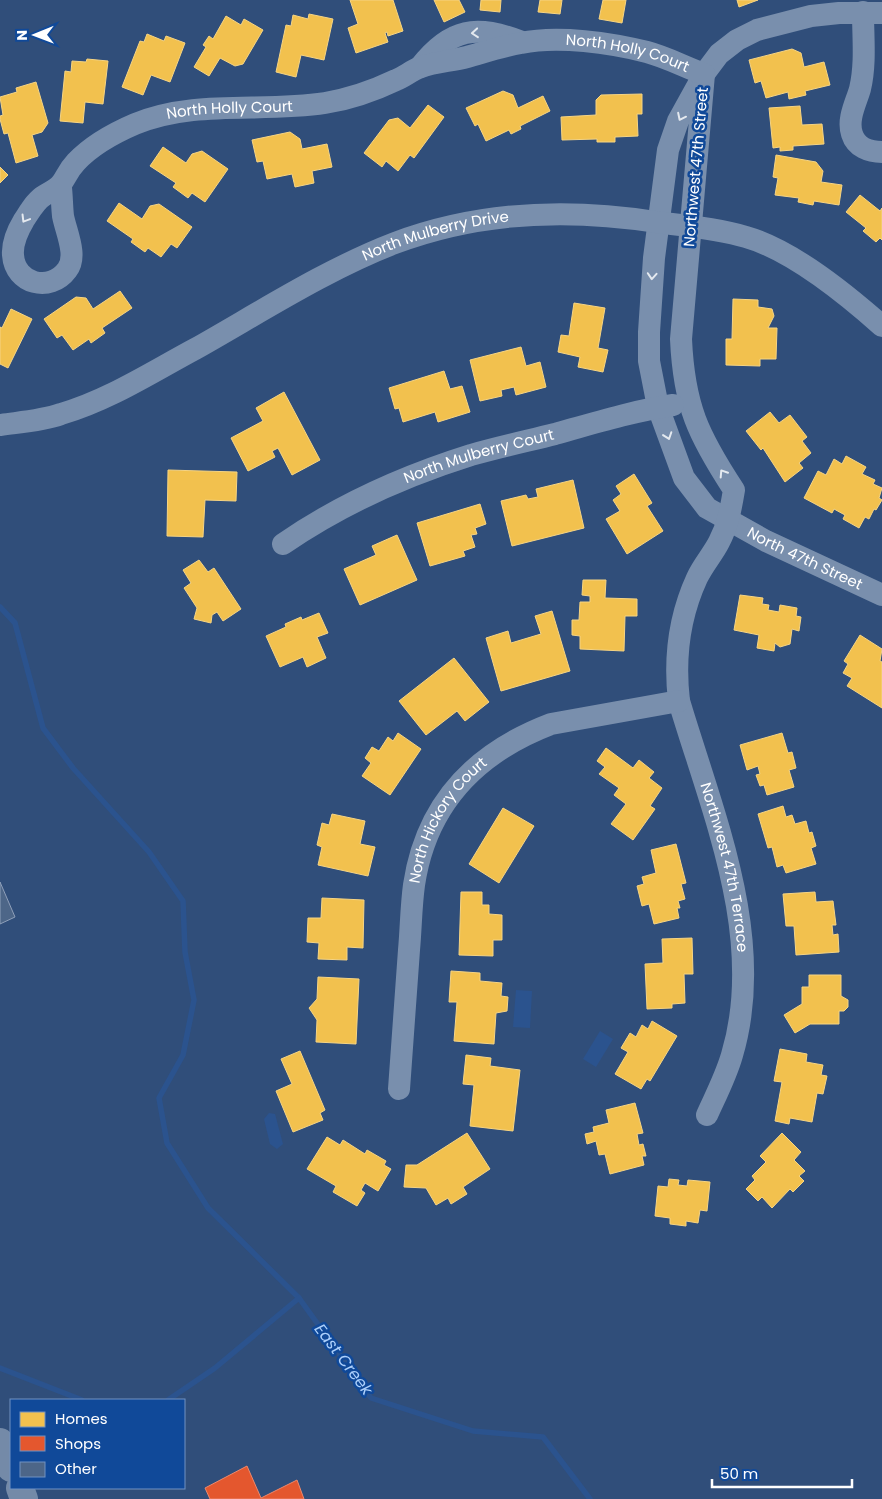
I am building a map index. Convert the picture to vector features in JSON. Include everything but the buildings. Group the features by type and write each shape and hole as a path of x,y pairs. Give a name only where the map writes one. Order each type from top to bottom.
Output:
{"main road":[{"path":"0,1442 10,1466"}],"street":[{"name":"North Holly Court","path":"61,188 75,164 111,136 136,124 181,110 312,105 342,100 372,92 420,67 522,42 566,41 614,45 649,52 704,74 719,54 737,40 757,30 810,16 872,13 860,88 851,117 852,134 860,146 871,152 882,152"},
{"name":"Northwest 47th Street","path":"704,74 678,122 668,150 649,305 649,362 658,407 684,478 707,508 729,518"},
{"name":"Northwest 47th Street","path":"683,619 698,577 720,540 729,518 734,490 696,428 682,372 681,339 704,74"},
{"name":"North Mulberry Drive","path":"0,425 27,423 60,415 104,397 343,267 421,234 473,221 538,213 595,214 692,226 749,238 774,250 823,279 882,326"},
{"name":"North Mulberry Court","path":"283,544 317,521 357,499 432,468 472,455 658,407 689,403"},
{"name":"North 47th Street","path":"729,518 766,541 882,595"},
{"name":"Northwest 47th Terrace","path":"683,619 677,644 676,673 679,701 725,852 735,890 741,933 742,977 739,1022 733,1053 725,1076 707,1115"},
{"name":"North Hickory Court","path":"399,1090 414,885 423,846 433,820 445,801 458,784 492,754 550,724 679,701"}],"water":[{"path":"516,990 532,991 530,1028 513,1027"},
{"path":"600,1031 613,1039 596,1067 583,1059"},
{"path":"269,1113 275,1114 283,1144 277,1149 270,1144 264,1119"}],"waterway":[{"path":"0,607 15,623 43,728 73,768 149,852 183,901 185,952 194,1000 183,1055 159,1098 167,1143 208,1208 299,1298"},
{"name":"East Creek","path":"169,1399 215,1368 299,1298 371,1398 473,1431 543,1437 590,1499"},
{"name":"East Creek","path":"0,1368 79,1399"}]}
